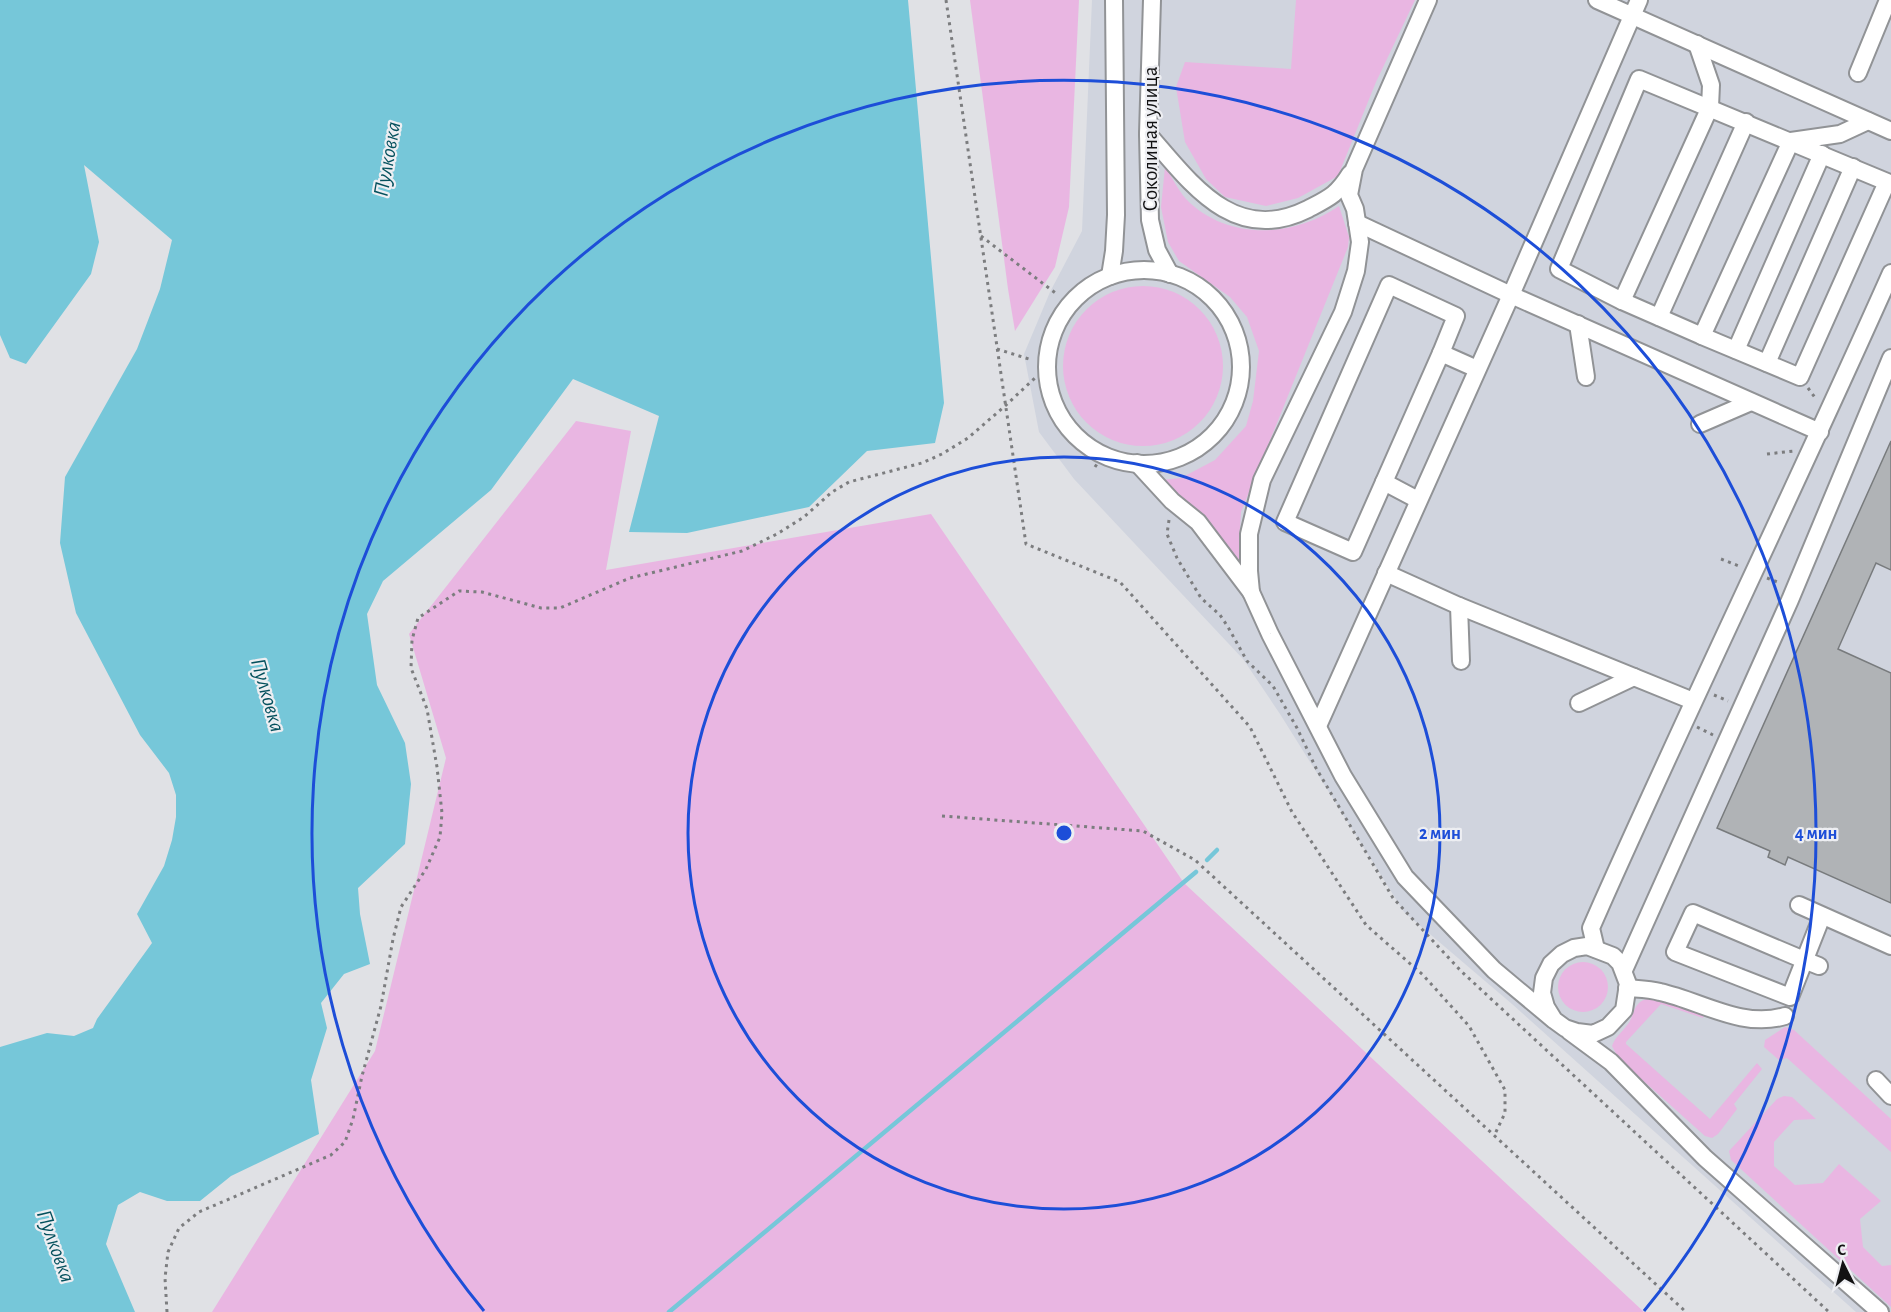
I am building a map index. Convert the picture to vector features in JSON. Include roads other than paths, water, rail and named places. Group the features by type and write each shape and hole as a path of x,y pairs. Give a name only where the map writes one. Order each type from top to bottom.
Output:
{"street":[{"name":"Соколиная улица","path":"1110,276 1116,215 1114,0"},
{"name":"Соколиная улица","path":"1152,0 1148,134 1150,220 1157,250 1170,274"},
{"path":"1148,134 1194,187 1224,210 1248,219 1296,215 1340,190 1354,169 1428,0"},
{"path":"1597,0 1891,131"},
{"path":"1318,726 1511,294 1639,0"},
{"path":"1858,73 1888,0"},
{"path":"1622,301 1710,107 1711,85 1698,44"},
{"path":"1639,79 1746,122 1887,182 1800,377 1622,301 1559,269 1639,79"},
{"path":"1791,141 1840,134 1868,121"},
{"path":"1659,317 1746,122"},
{"path":"1702,336 1791,141"},
{"path":"1736,350 1822,154"},
{"path":"1767,363 1853,167"},
{"path":"1251,592 1250,534 1262,480 1343,312 1359,257 1360,242 1357,223 1348,195 1354,169"},
{"path":"1357,223 1820,432"},
{"path":"1140,270 1170,274 1202,289 1226,315 1239,348 1239,383 1232,406 1220,426 1204,443 1184,455 1137,464 1099,461 1058,413 1048,384 1047,363 1050,343 1062,315 1083,292 1110,276 1140,270"},
{"path":"1596,949 1591,928 1891,273"},
{"path":"1389,285 1456,316 1441,353 1353,552 1285,522 1389,285"},
{"path":"1578,324 1586,377"},
{"path":"1441,353 1477,369"},
{"path":"1624,970 1790,600 1891,358"},
{"path":"1700,424 1751,402"},
{"path":"1137,464 1172,501 1198,522 1251,592 1343,776 1405,877 1494,969 1559,1024 1611,1062 1706,1158 1880,1312"},
{"path":"1384,482 1418,500"},
{"path":"1386,573 1459,606 1693,701"},
{"path":"1459,606 1461,661"},
{"path":"1579,703 1634,677"},
{"path":"1799,905 1891,946"},
{"path":"1811,963 1693,913 1675,952 1790,997 1811,963 1822,916"},
{"path":"1587,946 1613,956 1624,970 1628,988 1624,1010 1608,1027 1593,1034 1578,1032 1559,1024 1546,1007 1542,993 1544,978 1551,964 1562,954 1574,948 1587,946"},
{"path":"1628,988 1659,992 1745,1019 1769,1021 1785,1016"},
{"path":"1608,1027 1605,1038 1611,1062"},
{"path":"1876,1080 1891,1096"}],"water":[{"name":"Пулковка","path":"0,0 908,0 944,403 935,443 867,451 809,507 687,533 629,532 659,416 573,379 491,490 383,581 367,614 377,685 405,743 411,784 405,844 358,888 360,914 370,964 344,974 321,1003 327,1028 311,1080 319,1134 231,1176 200,1201 167,1201 140,1192 118,1205 106,1244 135,1312 0,1312 0,1047 47,1033 74,1036 93,1028 97,1019 152,943 137,914 164,866 176,817 176,795 169,773 140,735 76,613 60,543 65,477 137,349 160,289 172,240 84,165 99,242 91,274 26,364 10,358 0,335"}],"waterway":[{"path":"1207,860 1217,850"},
{"path":"669,1312 1196,872"}]}
